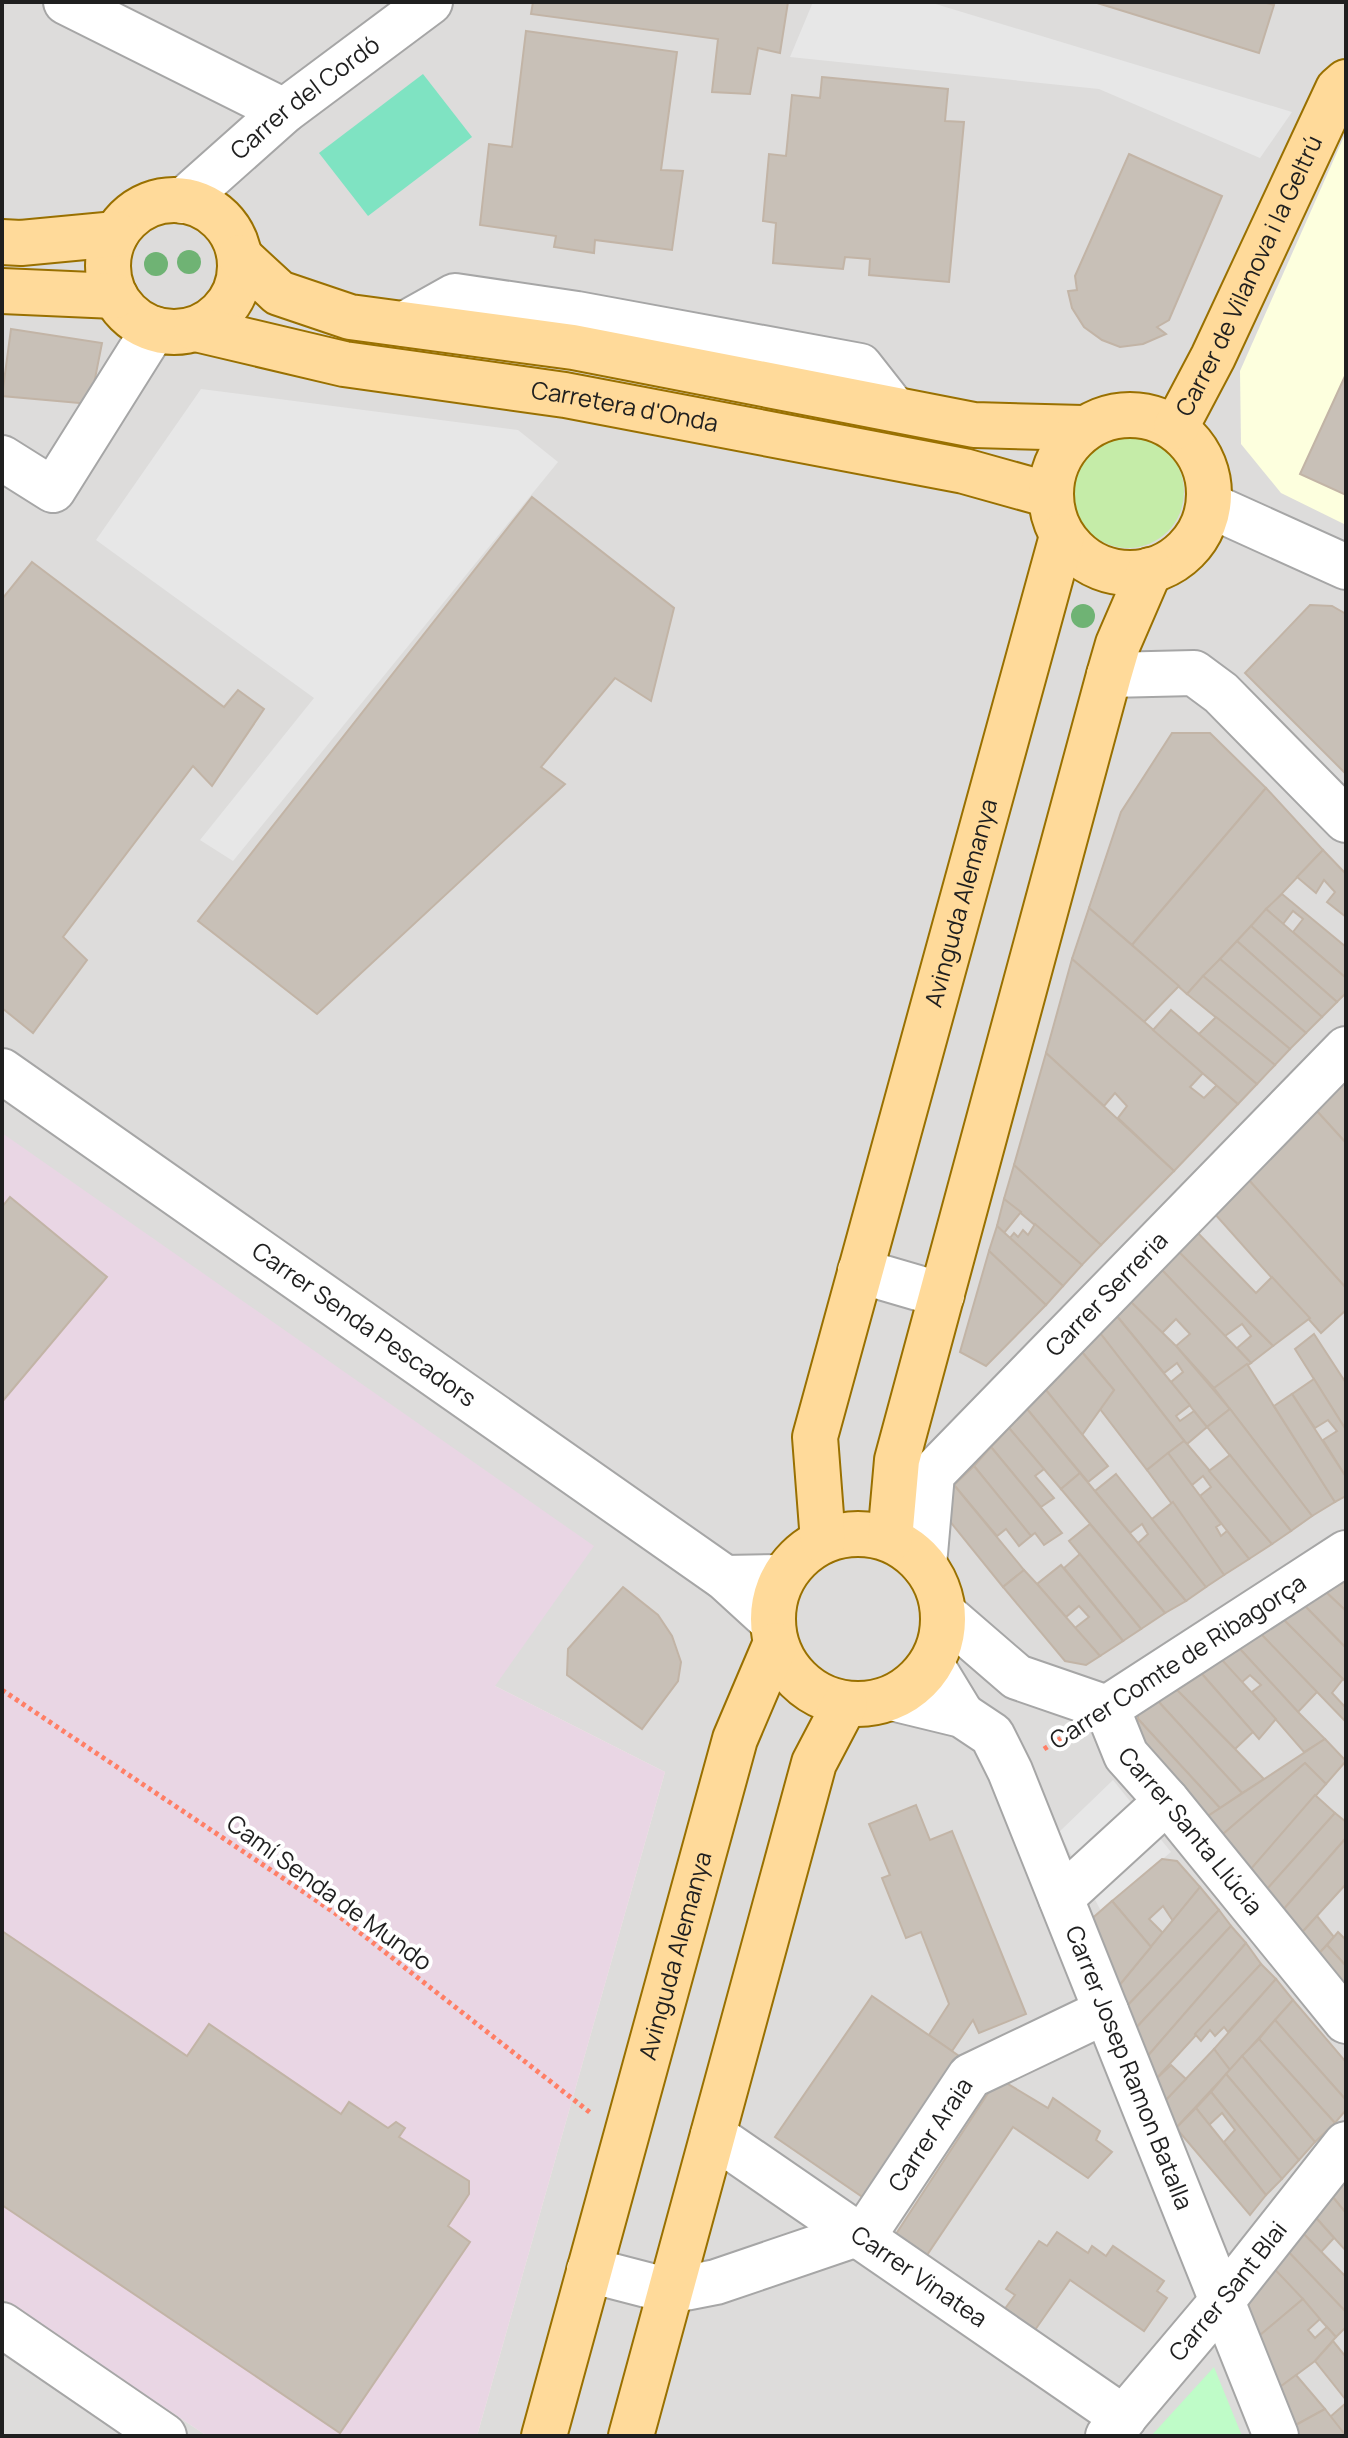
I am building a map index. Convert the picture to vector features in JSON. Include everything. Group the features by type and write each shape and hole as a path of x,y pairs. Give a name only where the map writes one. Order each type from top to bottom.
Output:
{"main road":[{"name":"Carrer de Vilanova i la Geltrú","path":"1176,427 1213,357 1338,89 1346,82"},
{"path":"163,201 183,201 204,207 221,219 234,236 240,257 239,279 231,300 216,318 175,329 124,311 108,276 108,254 116,234 128,218 144,207 163,201"},
{"path":"2,242 116,234"},
{"name":"Carretera d'Onda","path":"240,257 279,293 350,317 573,347 974,425 1083,428"},
{"path":"2,291 115,296"},
{"name":"Carretera d'Onda","path":"175,329 344,364 565,395 934,465 1050,495"},
{"path":"1120,416 1148,416 1176,427 1194,447 1209,476 1209,505 1199,533 1178,557 1150,570 1117,572 1086,560 1062,536 1050,495 1058,457 1083,428 1120,416"},
{"name":"Avinguda Alemanya","path":"823,1541 815,1437 1062,536"},
{"path":"907,1552 897,1460 1109,675 1118,644 1150,570"},
{"path":"856,1534 868,1534 907,1552 938,1588 944,1614 941,1640 931,1664 914,1684 892,1698 869,1704 845,1704 822,1697 801,1685 786,1666 773,1633 774,1598 783,1577 800,1556 823,1541 856,1534"},
{"name":"Avinguda Alemanya","path":"544,2436 735,1739 773,1633"},
{"path":"631,2436 814,1763 845,1704"}],"street":[{"path":"66,2 284,111"},
{"name":"Carrer del Cordó","path":"183,201 284,111 430,2"},
{"path":"2,458 53,490 175,329"},
{"path":"1209,505 1346,567"},
{"path":"1109,675 1194,673 1221,693 1346,820"},
{"name":"Carrer Serreria","path":"907,1552 932,1474 1346,1049"},
{"name":"Carrer Senda Pescadors","path":"2,1071 725,1578 773,1633"},
{"path":"860,1271 942,1295"},
{"name":"Carrer Comte de Ribagorça","path":"1107,1708 1346,1553"},
{"path":"725,1578 783,1577"},
{"path":"944,1614 1017,1677 1107,1708"},
{"name":"Carrer Josep Ramon Batalla","path":"931,1664 962,1715"},
{"name":"Carrer Josep Ramon Batalla","path":"892,1698 962,1715 992,1735 1010,1771 1276,2436"},
{"name":"Carrer Santa Llúcia","path":"1107,1708 1126,1755 1346,2021"},
{"path":"1061,1898 1167,1801"},
{"name":"Carrer Araia","path":"859,2236 970,2076 1106,2011"},
{"name":"Carrer Vinatea","path":"713,2135 859,2236 1116,2427"},
{"name":"Carrer Sant Blai","path":"1116,2427 1222,2301 1346,2144"},
{"path":"589,2270 670,2291 716,2282 859,2236"},
{"path":"2,2325 164,2436"}],"path":[{"name":"Camí Senda de Mundo","path":"2,1690 335,1913 625,2139"},
{"name":"Carrer Comte de Ribagorça","path":"1010,1771 1107,1708"}],"shaded area":[{"path":"2,2 1346,2 1346,2436 477,2436 665,1772 495,1686 2,1135"},
{"path":"813,2 929,2 1292,112 1260,158 1099,89 790,57"},
{"path":"1346,132 1346,525 1281,493 1241,444 1240,371"},
{"path":"201,389 518,430 558,462 233,861 200,840 314,698 96,540"},
{"path":"2,1133 594,1546 495,1686 665,1772 477,2436 207,2436 2,2298"},
{"path":"1113,1780 1171,1852 1101,1911 1059,1832"},
{"path":"2,2298 207,2436 2,2436"}],"green space":[{"path":"423,74 472,137 368,216 319,153"},
{"path":"1128,436 1149,440 1168,452 1180,471 1184,492 1180,513 1168,532 1149,544 1128,548 1107,544 1088,532 1076,513 1072,492 1076,471 1088,452 1107,440"},
{"path":"1214,2367 1242,2436 1151,2436"}],"building":[{"path":"533,2 788,2 780,53 758,48 750,94 712,92 718,39 531,14"},
{"path":"1094,2 1263,2 1274,5 1259,53"},
{"path":"526,31 677,52 661,170 683,171 672,250 595,240 594,253 554,247 556,236 480,225 489,144 512,147"},
{"path":"822,77 948,89 945,121 964,122 949,282 869,275 870,259 845,257 843,269 773,263 776,223 763,221 769,154 786,156 792,95 820,98"},
{"path":"1129,154 1222,196 1169,320 1157,327 1166,334 1143,344 1120,347 1102,340 1084,327 1072,308 1068,291 1077,290 1075,276"},
{"path":"11,329 102,343 90,404 2,396"},
{"path":"1346,374 1346,495 1300,474"},
{"path":"532,497 674,608 651,701 615,678 541,767 565,784 317,1014 198,921"},
{"path":"32,562 224,707 238,690 264,709 212,786 193,766 63,937 87,960 33,1033 2,1008 2,599"},
{"path":"1310,605 1332,606 1346,614 1346,774 1245,673"},
{"path":"1172,733 1210,733 1266,788 1132,945 1089,908 1121,812"},
{"path":"1266,788 1323,850 1187,994 1132,945"},
{"path":"1323,850 1346,874 1346,917 1327,902 1335,892 1324,880 1316,893 1297,877"},
{"path":"1282,894 1346,947 1346,978 1293,932 1303,919 1293,911 1283,924 1266,909"},
{"path":"1089,908 1179,986 1144,1022 1072,959"},
{"path":"1266,909 1346,978 1346,993 1337,1002 1251,926"},
{"path":"1251,926 1337,1002 1322,1017 1237,941"},
{"path":"1237,941 1322,1017 1306,1033 1220,959"},
{"path":"1072,959 1203,1073 1190,1087 1204,1098 1217,1085 1238,1104 1174,1171 1118,1118 1127,1106 1115,1093 1104,1106 1046,1053"},
{"path":"1220,959 1306,1033 1290,1049 1203,976"},
{"path":"1203,976 1290,1049 1275,1065 1187,994"},
{"path":"1171,1010 1257,1084 1238,1104 1153,1030"},
{"path":"1216,1017 1275,1065 1257,1084 1199,1034"},
{"path":"1046,1053 1174,1171 1101,1245 1014,1165"},
{"path":"1346,1077 1346,1143 1315,1109"},
{"path":"1315,1109 1346,1143 1346,1288 1247,1178"},
{"path":"1014,1165 1101,1245 1082,1265 1004,1199"},
{"path":"1247,1178 1346,1288 1346,1310 1321,1333 1214,1213"},
{"path":"10,1197 107,1277 2,1402 2,1207"},
{"path":"1004,1199 1021,1212 1004,1233 997,1226"},
{"path":"1035,1224 1082,1265 1063,1286 1010,1238 1014,1233 1018,1237 1023,1230 1028,1235"},
{"path":"997,1226 1063,1286 1046,1305 989,1251"},
{"path":"1196,1231 1256,1293 1272,1277 1310,1318 1273,1346 1178,1251"},
{"path":"989,1251 1046,1305 986,1366 960,1352"},
{"path":"1178,1251 1273,1346 1251,1363 1237,1348 1251,1336 1242,1324 1225,1336 1161,1269"},
{"path":"1161,1269 1251,1363 1214,1388 1176,1346 1190,1334 1176,1319 1162,1333 1130,1301"},
{"path":"1130,1301 1176,1346 1230,1409 1207,1427 1171,1382 1183,1372 1177,1363 1164,1373 1116,1315"},
{"path":"1116,1315 1190,1405 1176,1416 1180,1421 1194,1411 1207,1427 1187,1444 1100,1333"},
{"path":"1100,1333 1184,1441 1147,1470 1100,1409 1114,1390 1082,1352"},
{"path":"1314,1334 1346,1383 1346,1430 1295,1349"},
{"path":"1082,1352 1114,1390 1082,1435 1046,1390"},
{"path":"1247,1364 1335,1502 1312,1516 1214,1388"},
{"path":"1314,1379 1346,1430 1346,1477 1323,1440 1337,1431 1328,1420 1315,1428 1292,1394"},
{"path":"1046,1390 1108,1466 1088,1482 1027,1409"},
{"path":"1292,1394 1346,1477 1346,1496 1335,1502 1274,1406"},
{"path":"1027,1409 1080,1473 1061,1489 1009,1428"},
{"path":"1230,1409 1312,1516 1291,1531 1207,1427"},
{"path":"1009,1428 1044,1469 1035,1476 1054,1498 1041,1507 991,1447"},
{"path":"1184,1441 1272,1544 1249,1559 1200,1496 1211,1487 1203,1476 1192,1485 1168,1453"},
{"path":"991,1447 1062,1533 1044,1545 1035,1533 1031,1536 974,1466"},
{"path":"1168,1453 1221,1524 1216,1527 1221,1536 1227,1531 1249,1559 1224,1575 1147,1470"},
{"path":"1230,1455 1291,1531 1272,1544 1209,1471"},
{"path":"974,1466 1031,1536 1019,1546 1006,1529 997,1536 954,1485"},
{"path":"1080,1473 1186,1601 1165,1613 1061,1489"},
{"path":"1116,1474 1206,1587 1186,1601 1138,1543 1148,1534 1142,1524 1130,1533 1095,1491"},
{"path":"954,1485 1024,1570 1003,1587 948,1519 944,1495"},
{"path":"1173,1502 1224,1575 1206,1587 1152,1519"},
{"path":"1090,1524 1165,1613 1141,1629 1069,1541"},
{"path":"1080,1554 1141,1629 1123,1641 1064,1568"},
{"path":"1061,1565 1123,1641 1100,1656 1075,1628 1089,1617 1079,1606 1066,1617 1037,1584"},
{"path":"1024,1570 1100,1656 1086,1665 1065,1661 1003,1587"},
{"path":"1346,1581 1346,1611 1326,1592"},
{"path":"623,1587 658,1615 672,1636 681,1662 678,1681 642,1729 567,1675 568,1649"},
{"path":"1326,1592 1346,1611 1346,1648 1305,1606"},
{"path":"1305,1606 1346,1648 1346,1682 1284,1620"},
{"path":"1284,1620 1343,1679 1332,1693 1346,1708 1346,1722 1261,1634"},
{"path":"1261,1634 1317,1692 1298,1712 1240,1649"},
{"path":"1240,1649 1325,1739 1304,1752 1252,1692 1261,1685 1250,1675 1241,1683 1222,1660"},
{"path":"1222,1660 1276,1719 1259,1739 1202,1674"},
{"path":"1202,1674 1253,1732 1235,1749 1177,1690"},
{"path":"1177,1690 1264,1779 1242,1793 1157,1700"},
{"path":"1157,1700 1242,1793 1220,1808 1138,1719 1138,1713"},
{"path":"1138,1719 1220,1808 1199,1822 1133,1747"},
{"path":"1325,1739 1346,1761 1326,1784 1305,1763 1215,1841 1199,1822"},
{"path":"1305,1763 1326,1784 1244,1877 1215,1841"},
{"path":"1315,1795 1335,1813 1260,1897 1244,1877"},
{"path":"916,1805 930,1840 952,1831 1026,2014 979,2033 973,2020 952,2051 929,2035 949,2004 921,1932 906,1938 882,1878 890,1875 869,1824"},
{"path":"1335,1813 1346,1822 1346,1838 1276,1918 1260,1897"},
{"path":"1346,1838 1346,1884 1295,1940 1276,1918"},
{"path":"1162,1859 1177,1861 1200,1887 1173,1921 1163,1906 1149,1919 1163,1933 1151,1947 1112,1901"},
{"path":"1200,1887 1219,1910 1126,2007 1117,1988"},
{"path":"1112,1901 1151,1947 1117,1988 1088,1922"},
{"path":"1219,1910 1231,1926 1135,2029 1126,2007"},
{"path":"1317,1916 1334,1937 1312,1961 1295,1940"},
{"path":"1231,1926 1246,1943 1146,2058 1135,2029"},
{"path":"2,1931 187,2056 209,2024 341,2114 349,2102 388,2128 396,2122 405,2128 399,2137 469,2181 469,2194 448,2226 470,2242 340,2433 2,2205"},
{"path":"1338,1932 1346,1940 1346,1966 1327,1945"},
{"path":"1246,1943 1261,1964 1155,2080 1146,2058"},
{"path":"1327,1945 1346,1966 1346,2002 1312,1961"},
{"path":"1261,1964 1276,1979 1228,2032 1224,2027 1215,2036 1210,2030 1201,2041 1195,2034"},
{"path":"1276,1979 1293,2000 1230,2070 1214,2049"},
{"path":"872,1996 962,2058 864,2198 775,2137"},
{"path":"1293,2000 1346,2062 1346,2100 1275,2020"},
{"path":"1275,2020 1346,2100 1346,2110 1335,2123 1259,2039"},
{"path":"1259,2039 1335,2123 1315,2142 1242,2056"},
{"path":"1214,2049 1230,2070 1176,2128 1163,2103"},
{"path":"1242,2056 1315,2142 1299,2160 1226,2074"},
{"path":"1171,2065 1186,2079 1163,2103 1155,2080"},
{"path":"1226,2074 1299,2160 1282,2179 1211,2092"},
{"path":"998,2078 1048,2108 1053,2098 1100,2131 1096,2140 1112,2152 1088,2178 1013,2127 927,2255 896,2234"},
{"path":"1211,2092 1282,2179 1266,2195 1224,2142 1235,2130 1222,2113 1209,2125 1196,2108"},
{"path":"1196,2108 1266,2195 1250,2215 1176,2128"},
{"path":"1346,2176 1346,2213 1327,2190"},
{"path":"1327,2190 1346,2213 1346,2251 1309,2210"},
{"path":"1309,2210 1334,2238 1321,2252 1295,2225"},
{"path":"1295,2225 1346,2277 1346,2312 1280,2243"},
{"path":"1057,2232 1088,2253 1092,2246 1106,2256 1113,2246 1164,2281 1157,2291 1167,2298 1144,2331 1070,2280 1035,2330 1004,2310 1015,2295 1006,2289 1039,2241 1047,2246"},
{"path":"1280,2243 1346,2312 1346,2327 1336,2337 1266,2260"},
{"path":"1266,2260 1303,2299 1259,2336 1247,2305"},
{"path":"1303,2299 1320,2319 1308,2330 1315,2338 1327,2327 1336,2337 1315,2361 1280,2387 1259,2336"},
{"path":"1333,2341 1346,2357 1346,2400 1315,2361"},
{"path":"1296,2375 1325,2409 1294,2426 1280,2387"},
{"path":"1346,2403 1346,2436 1330,2417"},
{"path":"1325,2409 1346,2436 1298,2436 1294,2426"}]}
